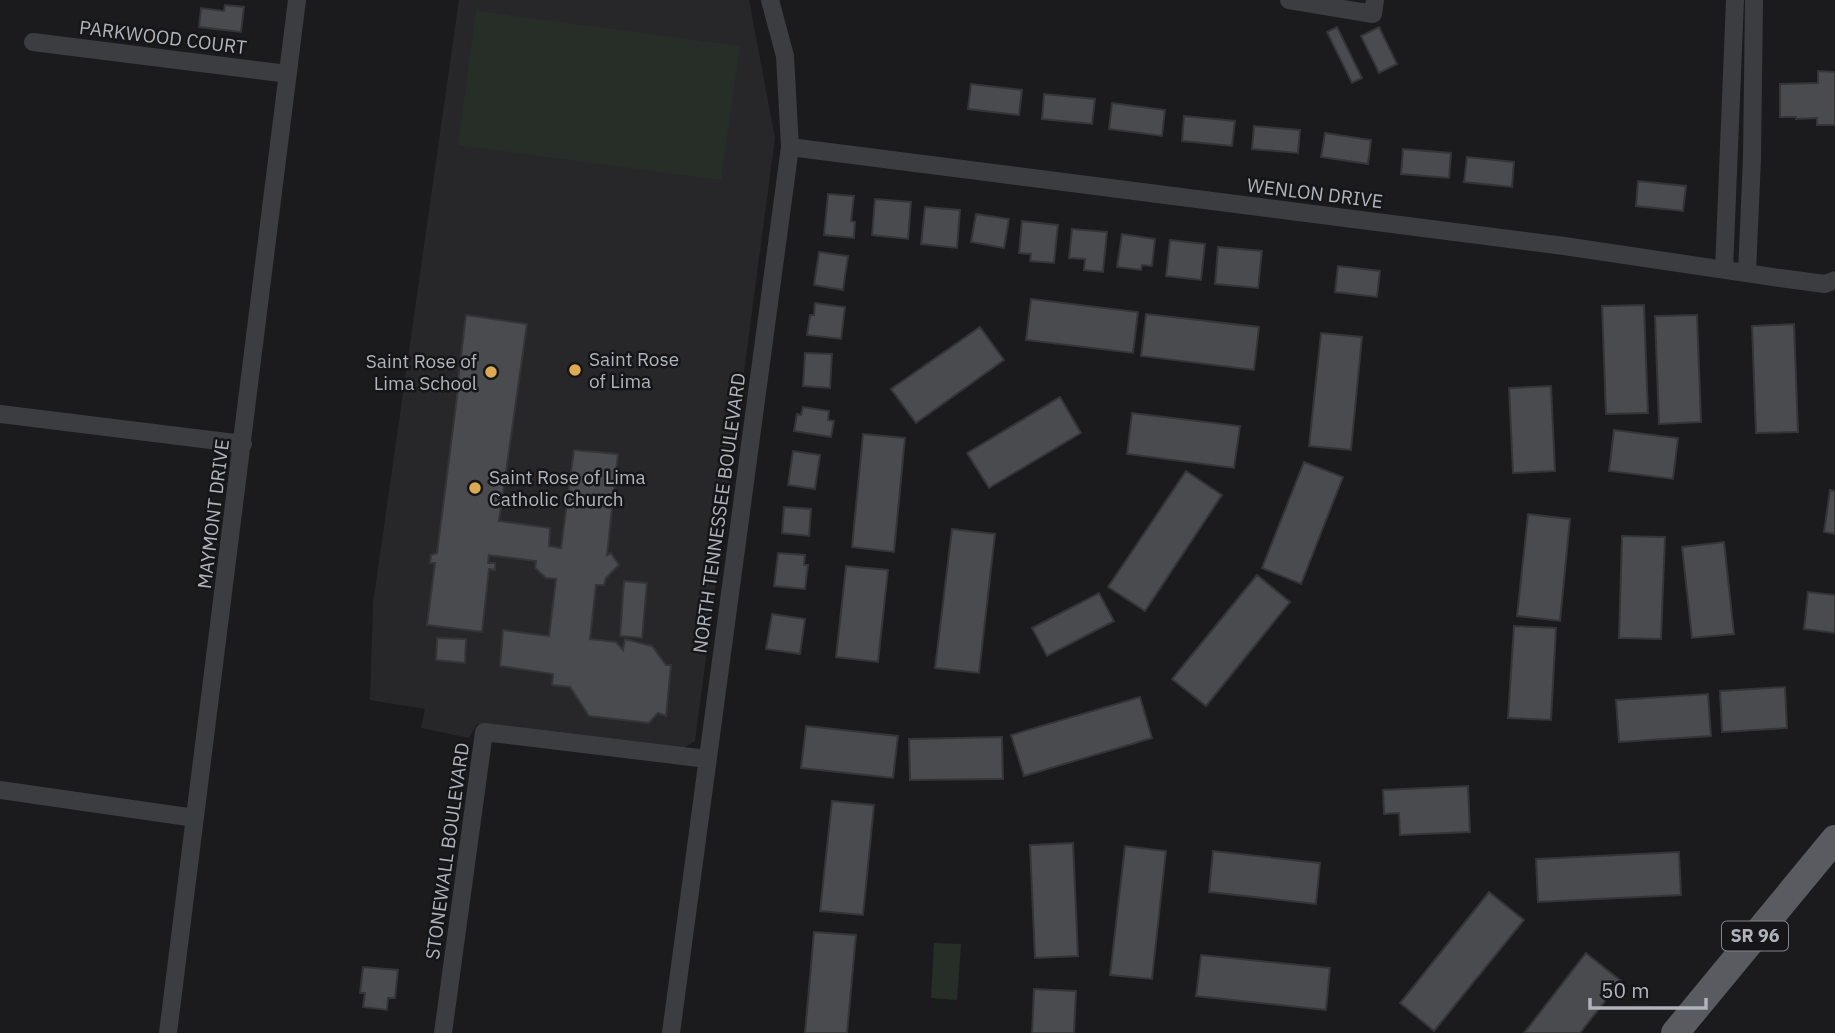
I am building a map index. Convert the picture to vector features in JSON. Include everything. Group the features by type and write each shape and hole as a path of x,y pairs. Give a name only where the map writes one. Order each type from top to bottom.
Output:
{"main road":[{"name":"SR 96","path":"1675,1033 1835,839"}],"street":[{"name":"MAYMONT DRIVE","path":"168,1033 297,0"},
{"name":"NORTH TENNESSEE BOULEVARD","path":"671,1033 790,147 785,56 770,0"},
{"path":"1289,0 1374,7"},
{"path":"1724,270 1734,0"},
{"path":"1747,273 1754,0"},
{"name":"PARKWOOD COURT","path":"33,42 288,74"},
{"name":"WENLON DRIVE","path":"790,147 1564,246 1825,284 1835,280"},
{"path":"0,414 243,444"},
{"name":"STONEWALL BOULEVARD","path":"443,1033 484,732 707,759"},
{"path":"0,790 195,818"}],"shaded area":[{"name":"Saint Rose of Lima","path":"459,0 749,0 775,138 695,741 683,748 477,724 469,738 421,728 425,709 370,700 373,603"},
{"path":"476,11 740,46 721,180 458,145"},
{"path":"934,943 961,944 957,1000 931,998"}],"building":[{"path":"225,5 244,7 241,32 199,27 201,8 224,11"},
{"path":"1337,27 1362,78 1352,83 1327,32"},
{"path":"1379,27 1397,64 1379,73 1361,36"},
{"path":"1818,71 1835,72 1835,125 1817,125 1817,118 1780,117 1780,84 1818,83"},
{"path":"971,84 1022,90 1019,115 968,109"},
{"path":"1044,94 1095,99 1092,124 1042,119"},
{"path":"1112,103 1165,110 1162,136 1109,129"},
{"path":"1184,116 1235,121 1232,146 1182,141"},
{"path":"1254,126 1300,130 1298,153 1252,149"},
{"path":"1325,133 1371,140 1368,164 1321,157"},
{"path":"1403,149 1451,153 1449,178 1401,174"},
{"path":"1467,157 1514,162 1512,187 1464,182"},
{"path":"1638,181 1686,186 1683,211 1636,206"},
{"path":"828,194 854,196 851,221 855,222 854,238 824,235"},
{"path":"875,199 911,202 908,239 872,235"},
{"path":"925,207 960,210 957,248 921,244"},
{"path":"976,214 1009,219 1004,248 971,242"},
{"path":"1022,221 1058,225 1054,263 1030,261 1031,254 1019,253"},
{"path":"1072,229 1107,232 1103,272 1084,270 1085,259 1069,258"},
{"path":"1122,234 1155,239 1152,266 1142,265 1141,270 1117,267"},
{"path":"1170,240 1205,244 1201,280 1166,276"},
{"path":"1218,247 1262,251 1258,288 1215,284"},
{"path":"819,252 848,256 843,290 814,285"},
{"path":"1338,266 1380,271 1377,297 1335,292"},
{"path":"1031,299 1138,312 1133,353 1026,340"},
{"path":"815,303 845,307 841,339 807,335"},
{"path":"1644,305 1648,413 1606,414 1602,306"},
{"path":"1146,314 1259,327 1254,370 1141,356"},
{"name":"Saint Rose of Lima Catholic Church","path":"466,315 527,324 499,521 550,528 549,546 561,548 574,450 618,454 607,555 611,553 619,565 606,578 604,585 596,585 590,639 616,642 623,650 625,639 652,646 666,665 671,665 666,716 658,713 649,723 589,716 570,687 552,685 553,674 500,666 503,630 549,636 556,579 546,578 535,568 536,561 489,555 488,563 495,563 495,570 489,569 482,632 427,625 435,563 430,563 431,555 437,553 458,389 452,389 453,380 458,380"},
{"path":"1697,315 1701,422 1659,424 1655,316"},
{"path":"1794,324 1798,432 1756,433 1752,326"},
{"path":"980,327 1004,360 916,423 891,389"},
{"path":"1321,333 1362,337 1351,450 1309,446"},
{"path":"805,353 832,354 830,388 803,386"},
{"path":"1551,386 1555,471 1513,473 1509,388"},
{"path":"1060,397 1081,433 989,488 967,453"},
{"path":"803,407 829,411 828,420 834,421 831,437 794,431 797,414 801,415"},
{"path":"1132,413 1240,426 1234,468 1127,454"},
{"path":"1614,430 1678,438 1673,479 1609,471"},
{"path":"863,434 905,438 894,552 852,547"},
{"path":"793,451 820,455 815,489 788,485"},
{"path":"1304,462 1343,477 1301,584 1262,568"},
{"path":"1186,471 1222,495 1145,611 1108,587"},
{"path":"1830,490 1835,491 1835,534 1824,532"},
{"path":"784,507 811,509 809,536 782,533"},
{"path":"1528,514 1570,519 1560,621 1517,616"},
{"path":"952,529 995,534 979,673 935,668"},
{"path":"1622,536 1665,537 1661,639 1619,638"},
{"path":"1724,542 1734,634 1692,638 1682,547"},
{"path":"778,553 805,555 804,565 808,565 805,589 774,586"},
{"path":"846,566 888,570 878,662 836,657"},
{"path":"1257,575 1290,602 1206,706 1172,679"},
{"path":"624,581 647,583 642,638 620,636"},
{"path":"1808,592 1835,595 1835,633 1804,629"},
{"path":"1099,593 1114,621 1047,656 1032,628"},
{"path":"772,614 805,619 800,654 766,649"},
{"path":"1514,626 1556,628 1551,720 1508,718"},
{"path":"437,638 466,639 465,663 436,660"},
{"path":"1785,687 1787,728 1722,732 1720,691"},
{"path":"1708,694 1711,736 1619,742 1616,700"},
{"path":"1140,697 1152,738 1024,776 1011,735"},
{"path":"806,726 898,736 893,778 801,768"},
{"path":"1002,737 1003,779 910,780 909,739"},
{"path":"1468,786 1470,832 1400,835 1399,813 1384,814 1383,790"},
{"path":"832,801 874,805 863,915 820,911"},
{"path":"1073,843 1078,956 1035,958 1030,845"},
{"path":"1125,846 1166,851 1152,979 1110,975"},
{"path":"1213,851 1320,863 1316,904 1209,892"},
{"path":"1679,852 1681,895 1538,902 1536,859"},
{"path":"1489,892 1524,920 1434,1031 1400,1003"},
{"path":"814,932 856,935 847,1033 805,1033"},
{"path":"1586,953 1621,981 1580,1033 1524,1033"},
{"path":"1201,955 1330,968 1326,1010 1196,996"},
{"path":"363,967 398,970 395,998 388,998 387,1010 363,1007 365,993 360,993"},
{"path":"1034,989 1076,991 1074,1033 1032,1033"}],"place":[{"name":"Saint Rose of Lima","path":"575,370"},
{"name":"Saint Rose of Lima School","path":"491,372"},
{"name":"Saint Rose of Lima Catholic Church","path":"475,488"}]}
